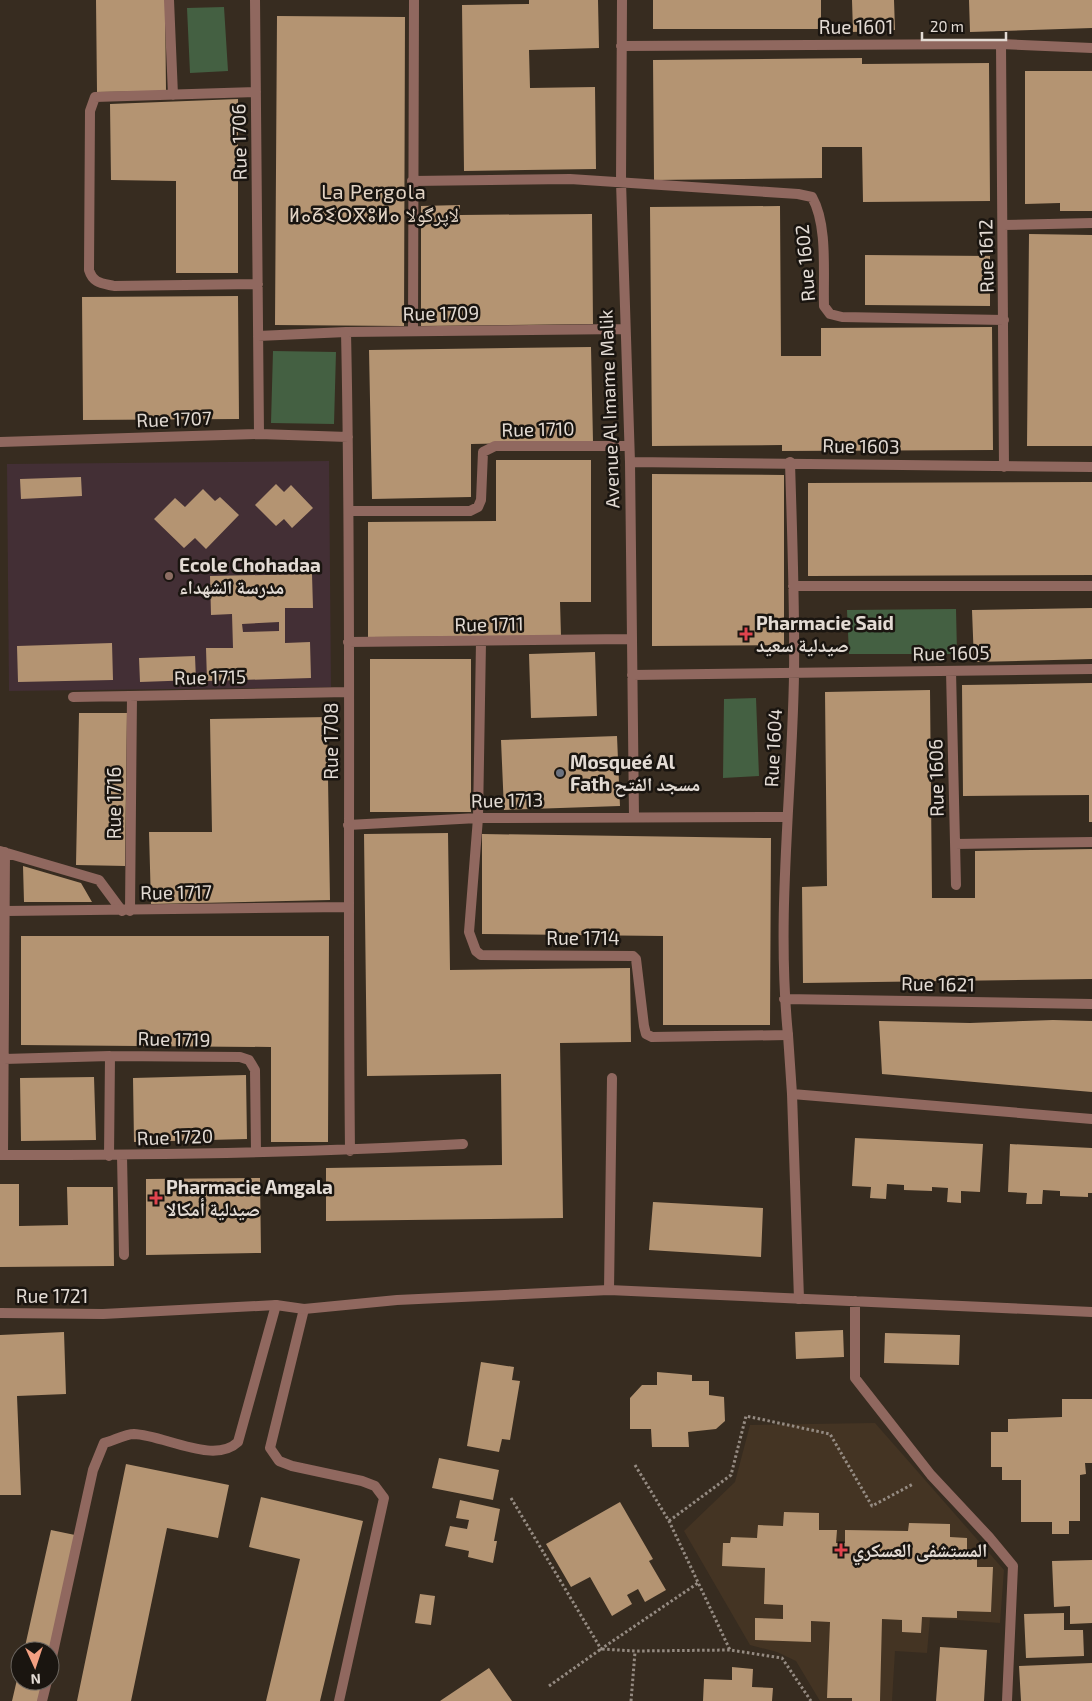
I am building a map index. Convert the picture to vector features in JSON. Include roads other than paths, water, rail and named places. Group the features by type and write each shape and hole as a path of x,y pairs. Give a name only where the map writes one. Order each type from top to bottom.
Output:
{"street":[{"path":"169,0 173,95"},
{"name":"Rue 1706","path":"255,0 259,434"},
{"path":"413,331 414,0"},
{"name":"Avenue Al Imame Malik","path":"622,0 621,182 624,328 630,462 630,639 634,817"},
{"name":"Rue 1601","path":"621,46 1001,44 1092,48"},
{"name":"Rue 1612","path":"1001,44 1004,467"},
{"path":"256,92 95,97 92,103 89,270 92,278 97,283 114,286 258,284"},
{"path":"412,181 570,179 621,182"},
{"name":"Rue 1602","path":"621,182 798,194 812,198 818,208 821,228 824,306 830,314 842,317 1004,320"},
{"path":"1003,225 1092,224"},
{"name":"Rue 1709","path":"258,336 346,332 624,328"},
{"name":"Rue 1708","path":"346,332 350,511 348,642 350,1151"},
{"name":"Rue 1707","path":"0,442 259,434 348,437"},
{"name":"Rue 1710","path":"350,511 470,511 478,507 481,500 483,452 495,446 629,446"},
{"name":"Rue 1603","path":"630,462 790,462 1092,467"},
{"name":"Rue 1604","path":"790,462 794,675 783,898 784,999 792,1094 799,1299"},
{"path":"793,586 1092,586"},
{"name":"Rue 1711","path":"348,642 630,639"},
{"path":"478,818 480,642"},
{"name":"Rue 1605","path":"632,675 794,675 1092,669"},
{"name":"Rue 1606","path":"950,671 956,885"},
{"name":"Rue 1715","path":"73,697 348,692"},
{"name":"Rue 1716","path":"126,911 132,696"},
{"name":"Rue 1713","path":"348,825 478,818 787,817"},
{"name":"Rue 1714","path":"478,818 469,932 476,952 482,955 633,956 636,958 644,1026 646,1034 652,1037 788,1035"},
{"path":"955,844 1092,842"},
{"path":"2,1154 3,972 6,911 2,852 99,880 126,911"},
{"name":"Rue 1717","path":"6,911 348,907"},
{"name":"Rue 1621","path":"784,999 1092,1004"},
{"path":"109,1156 110,1056"},
{"name":"Rue 1719","path":"4,1059 110,1056 240,1057 249,1060 255,1070 256,1152"},
{"path":"609,1290 612,1078"},
{"path":"792,1094 1092,1119"},
{"name":"Rue 1720","path":"2,1154 122,1156 350,1151 463,1144"},
{"path":"122,1156 124,1255"},
{"name":"Rue 1721","path":"0,1313 103,1314 276,1305 304,1309 397,1300 609,1290 1092,1312"},
{"path":"855,1301 854,1378 931,1475 989,1536 1013,1566 1007,1701"},
{"path":"55,1641 93,1470 104,1444 132,1434 217,1452 231,1448 238,1442 276,1305"},
{"path":"304,1309 270,1448 279,1460 292,1466 362,1480 376,1486 384,1498 339,1701"}],"place":[{"name":"Ecole Chohadaa مدرسة الشهداء","path":"169,576"},
{"name":"Pharmacie Said صيدلية سعيد","path":"746,634"},
{"name":"Mosqueé Al Fath مسجد الفتح","path":"560,773"},
{"name":"Pharmacie Amgala صيدلية أمكالا","path":"156,1198"},
{"name":"المستشفى العسكري","path":"841,1550"}],"district":[{"name":"La Pergola ⵍⴰⵒⵉⵔⴳⵓⵍⴰ لاپرگولا","path":"374,204"}]}
